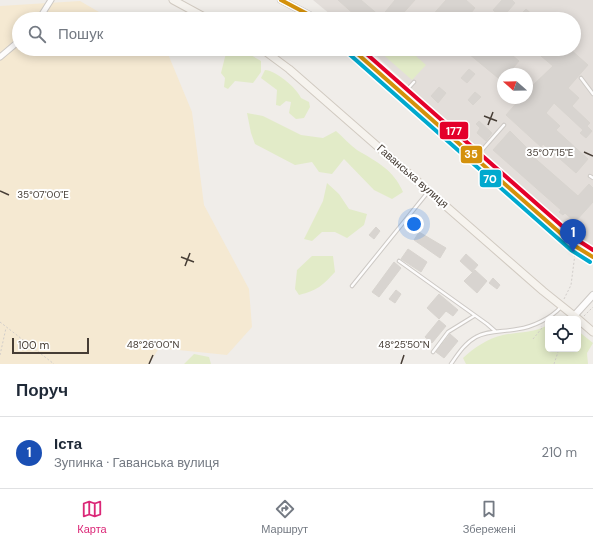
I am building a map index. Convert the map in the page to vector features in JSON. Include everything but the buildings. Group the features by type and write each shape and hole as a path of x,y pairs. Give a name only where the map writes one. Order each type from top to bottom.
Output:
{"main road":[{"path":"173,0 195,12"},
{"name":"Гаванська вулиця","path":"271,56 289,69 563,303 574,316"},
{"name":"Гаванська вулиця","path":"581,322 593,332"}],"street":[{"path":"44,12 51,0"},
{"path":"281,0 304,12"},
{"path":"0,57 12,47"},
{"path":"360,56 571,242 593,257"},
{"path":"579,316 593,295"}],"lane":[{"path":"366,62 371,56"},
{"path":"581,78 593,94"},
{"path":"403,94 414,82"},
{"path":"474,158 504,126"},
{"path":"455,141 467,128"},
{"path":"352,286 429,190"},
{"path":"399,262 433,284 474,316 487,324 495,332"},
{"path":"451,364 462,349 475,337 495,332 520,329 539,322 557,312 563,303"},
{"path":"433,352 448,332 474,316"}],"path":[{"path":"563,303 571,285 575,254"},
{"path":"581,316 593,306"},
{"path":"0,322 54,364"},
{"path":"533,339 542,328 539,322"},
{"path":"0,355 6,327"},
{"path":"554,364 558,352"}],"shaded area":[{"path":"313,0 593,0 593,250 549,216 377,56 581,56 581,12 328,12"}],"green space":[{"path":"225,56 252,56 261,61 261,72 253,83 235,81 228,89 224,87 225,78 221,73"},
{"path":"385,56 416,56 426,65 412,80"},
{"path":"265,70 280,76 295,89 301,98 309,102 310,107 304,118 296,119 289,113 291,102 286,101 280,106 276,105 277,90 261,78"},
{"path":"247,113 263,116 301,135 323,138 336,131 354,148 384,167 394,177 403,192 392,199 374,190 344,159 332,174 319,172 312,162 295,165 255,144"},
{"path":"327,183 339,194 349,209 367,214 364,225 347,238 335,232 322,232 312,241 304,239 323,201"},
{"path":"312,256 333,256 335,272 319,287 299,295 295,289 297,270"},
{"path":"545,327 545,352 581,352 581,333 593,343 587,353 588,364 466,364 463,358 492,338"},
{"path":"194,354 209,357 211,364 184,364"}],"sand":[{"path":"80,1 99,12 12,12 12,56 169,56 192,112 204,205 249,289 252,327 227,355 159,348 149,364 0,364 0,6"}],"transit line":[{"name":"35","path":"281,0 304,12"},
{"name":"70","path":"351,56 571,250 590,262"},
{"name":"35","path":"360,56 575,246 593,257"},
{"name":"177","path":"369,56 579,241 593,250"}],"place":[{"name":"Іста","path":"573,252"}]}
